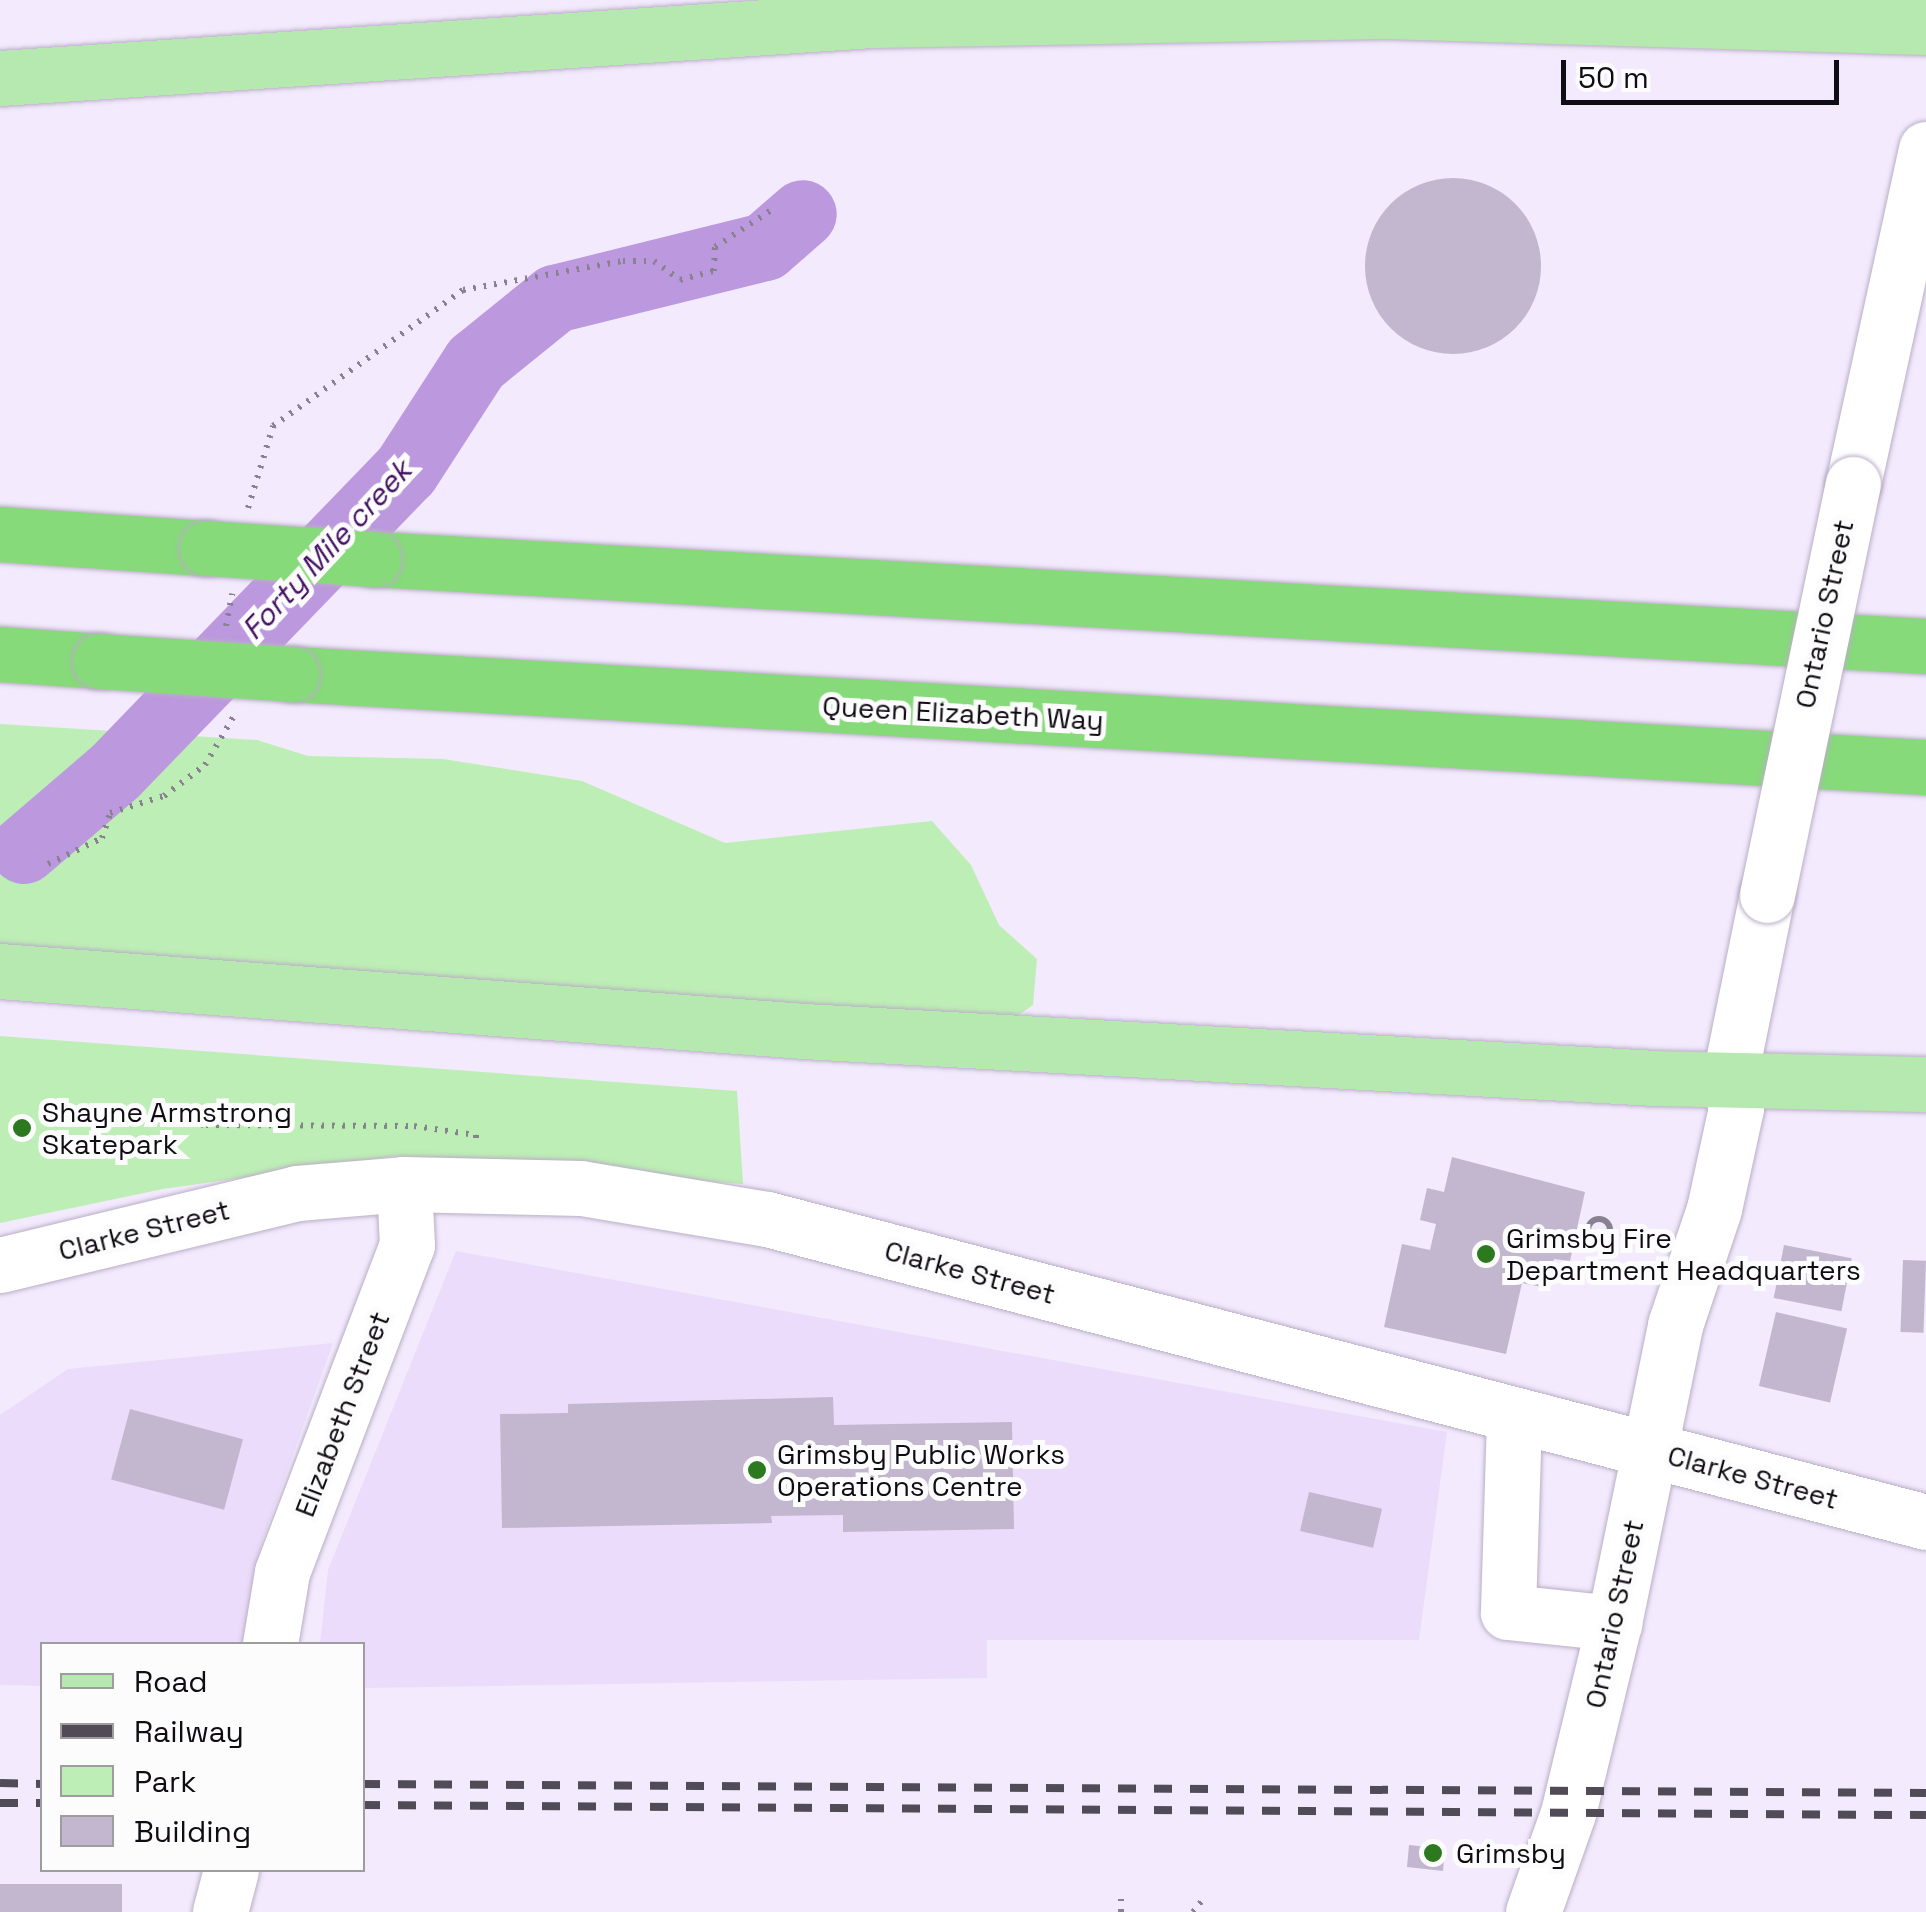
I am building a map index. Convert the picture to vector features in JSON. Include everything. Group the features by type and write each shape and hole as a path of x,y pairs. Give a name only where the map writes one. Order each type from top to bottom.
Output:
{"highway":[{"path":"0,534 374,559 1926,646"},
{"name":"Queen Elizabeth Way","path":"0,654 1926,768"}],"main road":[{"path":"0,78 872,20 1387,11 1926,27"},
{"path":"0,971 804,1031 1728,1081 1926,1084"}],"street":[{"name":"Ontario Street","path":"1533,1912 1568,1813 1614,1623 1678,1313 1714,1209 1736,1108 1728,1081 1926,148"},
{"name":"Clarke Street","path":"0,1265 298,1193 404,1184 581,1188 767,1219 1514,1419 1926,1522"},
{"name":"Elizabeth Street","path":"270,1642 282,1572 407,1245 404,1184"},
{"path":"1514,1419 1508,1612 1614,1623"},
{"path":"220,1912 230,1872"}],"path":[{"path":"225,632 230,548 273,426 463,290 623,261 654,261 680,280 714,271 715,247 776,207"},
{"path":"48,864 102,838 110,814 164,796 205,765 238,708"},
{"path":"44,1110 206,1125 414,1126 476,1134 475,1188"},
{"path":"1610,1232 1635,1238"},
{"path":"1121,1912 1122,1897"},
{"path":"1192,1912 1204,1898"}],"shaded area":[{"path":"456,1251 1447,1432 1419,1640 987,1640 987,1678 365,1688 365,1642 320,1642 328,1570"},
{"path":"333,1343 260,1547 244,1642 40,1642 40,1686 0,1685 0,1415 68,1369"}],"green space":[{"path":"0,724 257,740 308,756 443,759 582,781 725,843 932,821 971,865 999,925 1037,959 1033,1005 1014,1018 0,950"},
{"path":"0,1036 737,1091 743,1184 396,1156 163,1189 0,1223"}],"building":[{"path":"1453,178 1487,185 1515,204 1534,232 1541,266 1534,300 1515,328 1487,347 1453,354 1419,347 1391,328 1372,300 1365,266 1372,232 1391,204 1419,185"},
{"name":"Grimsby Fire Department Headquarters","path":"1452,1157 1585,1192 1570,1261 1554,1259 1547,1288 1522,1283 1506,1354 1384,1327 1402,1244 1430,1250 1436,1224 1420,1220 1427,1188 1444,1192"},
{"path":"1784,1245 1852,1258 1841,1311 1774,1298"},
{"path":"1903,1260 1926,1261 1923,1333 1900,1332"},
{"path":"1776,1312 1847,1328 1830,1402 1759,1386"},
{"name":"Grimsby Public Works Operations Centre","path":"833,1397 834,1425 1012,1422 1014,1529 843,1532 843,1515 771,1516 772,1523 502,1528 500,1414 568,1413 568,1404"},
{"path":"130,1409 243,1439 224,1510 111,1480"},
{"path":"1309,1492 1382,1509 1373,1548 1300,1531"},
{"name":"Grimsby","path":"1409,1845 1429,1847 1429,1858 1444,1859 1443,1871 1407,1867"},
{"path":"0,1884 122,1884 122,1912 0,1912"}],"waterway":[{"name":"Forty Mile creek","path":"24,850 115,772 406,471 476,363 555,299 765,247 803,214"}],"railway":[{"path":"0,1783 40,1784"},
{"path":"365,1784 1926,1793"},
{"path":"0,1803 40,1803"},
{"path":"365,1805 1926,1815"}],"place":[{"name":"Shayne Armstrong Skatepark","path":"22,1128"},
{"name":"Grimsby Fire Department Headquarters","path":"1486,1254"},
{"name":"Grimsby Public Works Operations Centre","path":"757,1470"},
{"name":"Grimsby","path":"1433,1853"}]}
